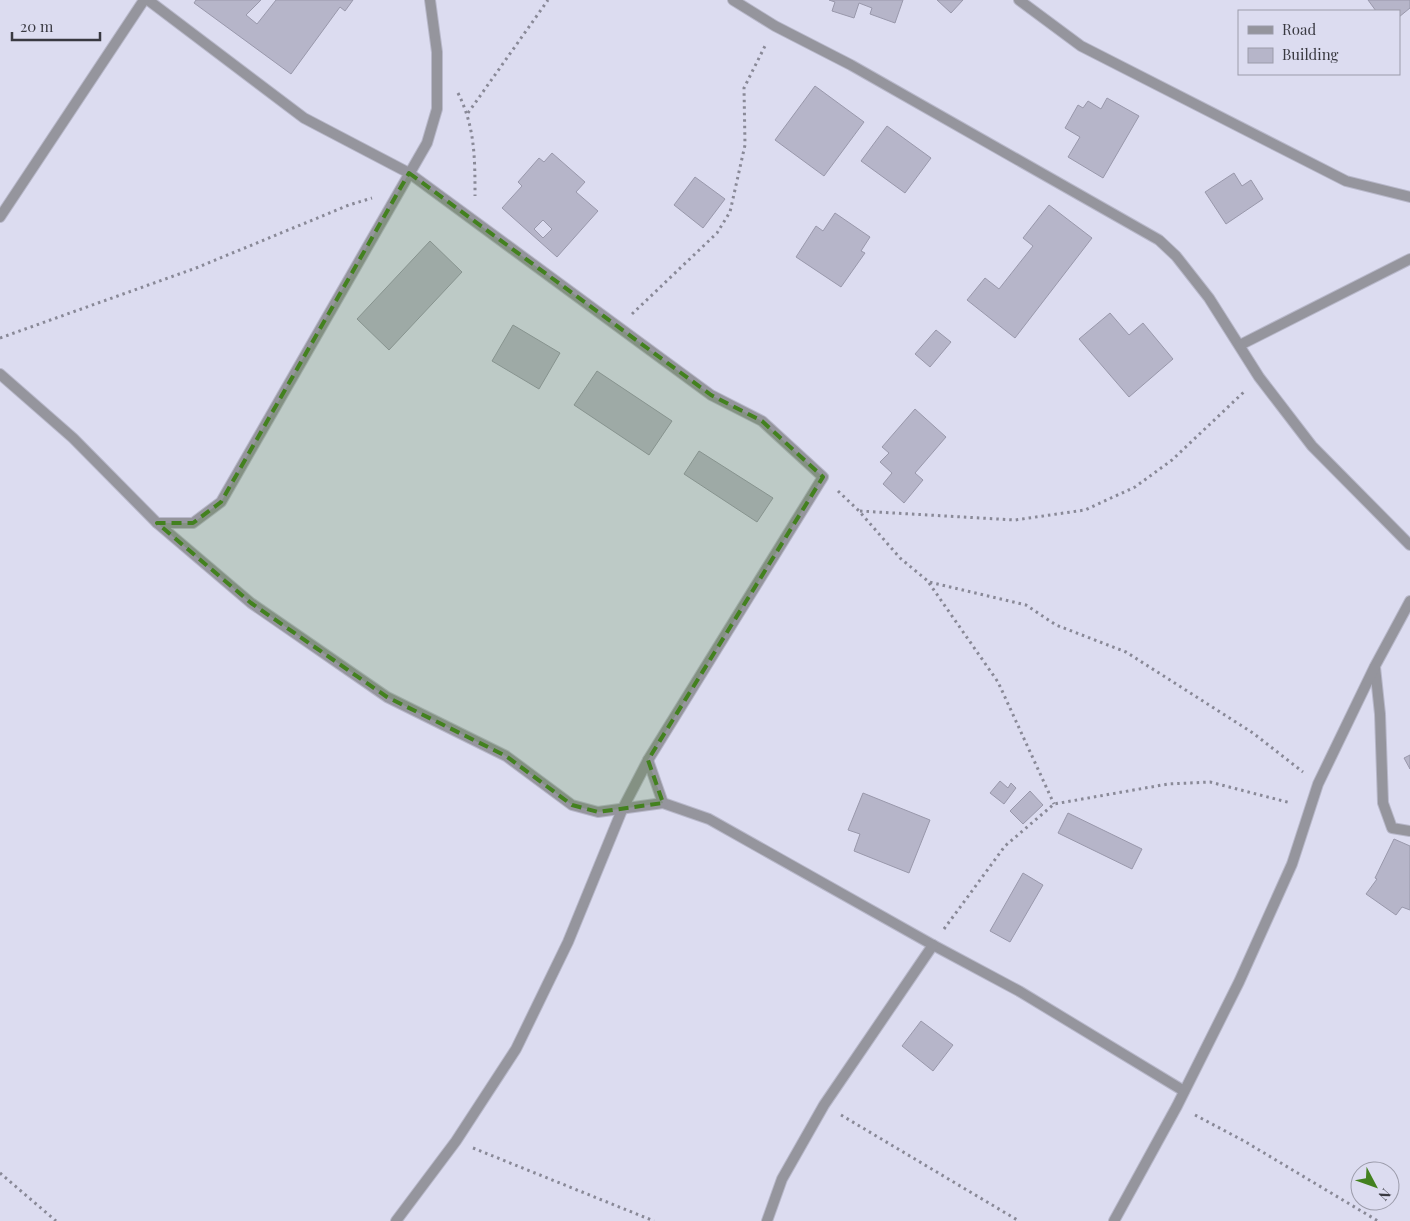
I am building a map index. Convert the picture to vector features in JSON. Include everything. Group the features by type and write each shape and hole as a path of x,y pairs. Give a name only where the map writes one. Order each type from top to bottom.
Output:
{"street":[{"path":"0,217 144,0"},
{"path":"148,0 304,118 409,173 711,395 762,421 823,477 648,760 622,810 568,942 516,1049 456,1141 396,1221"},
{"path":"157,523 193,523 221,502 427,143 437,109 437,52 430,0"},
{"path":"733,0 775,26 851,65 1159,240 1176,256 1209,298 1259,377 1312,446 1410,545"},
{"path":"1019,0 1081,46 1346,181 1410,197"},
{"path":"1240,345 1410,259"},
{"path":"0,374 73,438 157,523 251,603 387,697 506,756 572,805 598,812 663,803 709,819 933,945 1019,991 1184,1091"},
{"path":"1114,1221 1177,1106 1240,982 1292,864 1318,784 1375,666 1410,601"},
{"path":"1375,666 1380,714 1382,803 1392,828 1410,831"},
{"path":"648,760 663,803"},
{"path":"767,1221 782,1179 824,1105 933,945"}],"path":[{"path":"468,113 548,0"},
{"path":"620,327 717,233 730,212 745,145 744,88 775,26"},
{"path":"455,87 468,113 475,153 476,221"},
{"path":"0,338 196,268 349,205 399,190"},
{"path":"859,511 1015,520 1085,510 1135,487 1172,460 1259,377"},
{"path":"823,477 859,511 900,558 929,582 998,682 1054,804"},
{"path":"929,582 1026,605 1056,625 1126,652 1253,733 1318,784"},
{"path":"933,945 1006,846 1054,804 1168,784 1210,782 1311,808"},
{"path":"824,1105 1019,1221"},
{"path":"1177,1106 1244,1141 1378,1221"},
{"path":"456,1141 654,1221"},
{"path":"0,1173 56,1221"}],"highlighted area":[{"path":"409,173 711,395 762,421 823,477 648,760 663,803 598,812 572,805 506,756 387,697 251,603 157,523 193,523 221,502"}],"building":[{"path":"196,0 261,0 246,15 257,24 276,0 353,0 345,11 340,7 291,74 194,3"},
{"path":"829,0 903,0 895,23 870,14 872,8 859,3 854,18 832,11 835,2"},
{"path":"937,0 963,0 951,13"},
{"path":"1368,0 1410,0 1410,8 1400,16 1400,10 1375,10"},
{"path":"815,86 864,122 824,176 775,140"},
{"path":"1107,98 1139,116 1103,178 1068,157 1080,137 1065,128 1078,105 1083,108 1088,101 1101,109"},
{"path":"887,126 931,158 905,193 861,161"},
{"path":"552,153 585,182 576,192 598,211 557,257 502,208 522,186 518,182 539,158 544,162","holes":["543,220 552,229 543,238 534,229"]},
{"path":"1234,173 1242,186 1251,180 1263,199 1226,224 1205,192"},
{"path":"695,177 725,199 703,228 674,205"},
{"path":"1049,205 1092,238 1015,338 967,300 985,278 999,289 1033,246 1023,238"},
{"path":"835,213 870,237 861,251 865,253 841,287 796,257 816,226 823,231"},
{"path":"430,241 462,272 389,350 357,319"},
{"path":"1110,313 1129,335 1143,323 1173,359 1129,397 1079,339"},
{"path":"513,325 560,353 539,389 492,361"},
{"path":"936,330 951,342 930,367 915,354"},
{"path":"597,371 672,421 649,455 574,405"},
{"path":"915,409 946,437 915,473 923,480 904,503 883,484 892,473 880,462 889,453 882,447"},
{"path":"699,451 773,498 757,522 684,474"},
{"path":"1410,755 1410,769 1404,758"},
{"path":"1000,781 1008,788 1011,783 1016,788 1004,804 990,793"},
{"path":"1030,791 1043,805 1023,824 1010,811"},
{"path":"863,793 930,820 909,873 854,851 860,834 848,830"},
{"path":"1068,813 1142,849 1132,869 1058,833"},
{"path":"1394,839 1410,846 1410,910 1402,907 1396,915 1366,894 1377,879 1375,878"},
{"path":"1023,873 1043,885 1010,942 990,931"},
{"path":"921,1021 953,1045 933,1071 902,1046"}]}
